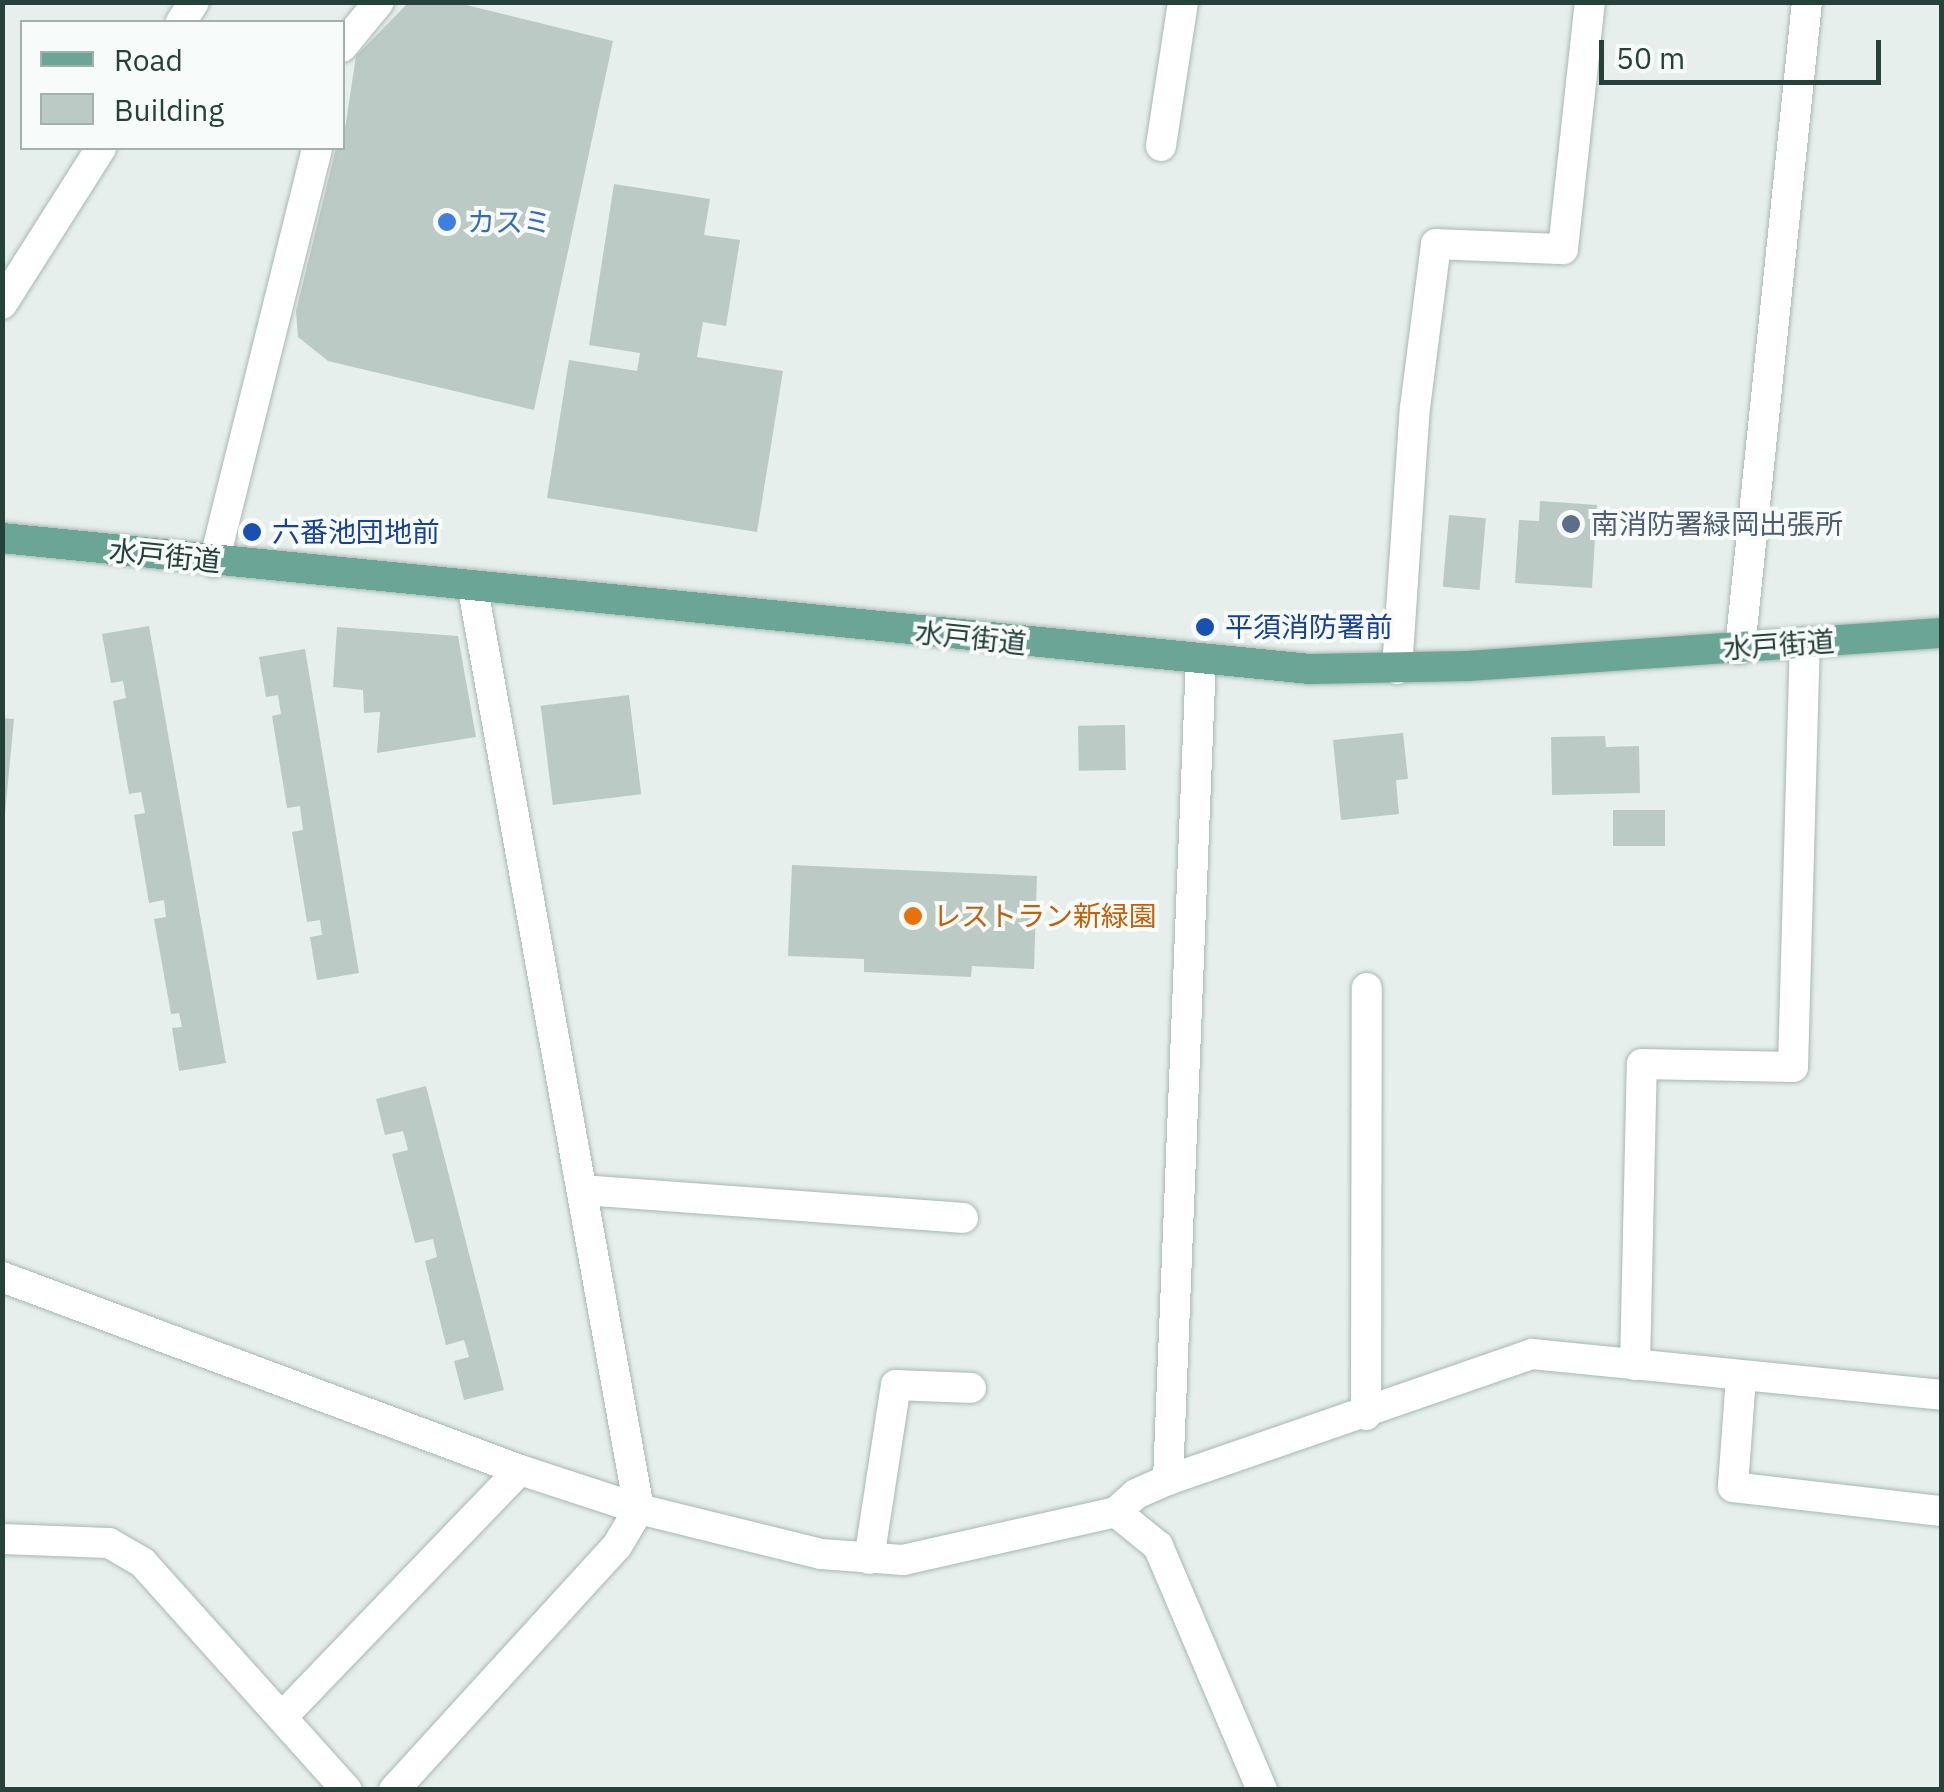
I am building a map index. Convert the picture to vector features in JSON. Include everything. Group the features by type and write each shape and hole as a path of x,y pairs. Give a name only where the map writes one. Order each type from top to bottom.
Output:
{"main road":[{"name":"水戸街道","path":"2,538 1201,660 1398,669 1942,633"}],"street":[{"path":"345,42 379,2"},
{"path":"1161,146 1183,2"},
{"path":"1398,669 1415,408 1436,244 1563,249 1590,2"},
{"path":"1740,649 1807,2"},
{"path":"2,304 13,266 100,150"},
{"path":"214,562 316,150"},
{"path":"394,1790 617,1546 639,1509 474,589"},
{"path":"1635,1365 1642,1064 1793,1067 1805,643"},
{"path":"1168,1480 1191,1034 1201,660"},
{"path":"1366,1415 1367,988"},
{"path":"582,1190 963,1218"},
{"path":"2,1278 520,1470 639,1509 869,1559 903,1560 1116,1512 1136,1494 1168,1480 1366,1415 1532,1354 1741,1378 1942,1395"},
{"path":"1741,1378 1734,1487 1942,1511"},
{"path":"869,1559 896,1385 971,1388"},
{"path":"284,1715 520,1470"},
{"path":"1116,1512 1158,1546 1262,1790"},
{"path":"2,1540 109,1542 143,1563 284,1715 347,1790"}],"building":[{"name":"カスミ","path":"409,2 454,2 613,41 534,410 328,361 298,337 296,311 336,150 345,150 356,56"},
{"path":"614,184 710,199 704,235 740,240 726,326 703,322 697,357 783,371 757,532 547,498 569,360 637,371 640,353 589,345"},
{"path":"1540,501 1597,505 1592,588 1515,583 1519,520 1539,521"},
{"path":"1449,515 1486,518 1480,590 1443,587"},
{"path":"149,626 226,1063 179,1071 172,1028 182,1027 179,1013 171,1014 154,919 166,917 164,900 149,903 134,815 145,813 141,792 129,794 113,701 126,698 123,681 111,683 102,634"},
{"path":"337,627 458,636 476,737 377,753 380,712 364,713 363,690 333,687"},
{"path":"305,649 359,973 317,980 310,937 322,935 320,920 307,922 292,832 303,830 300,806 287,808 272,716 281,714 278,695 266,697 259,657"},
{"path":"629,695 641,794 553,805 541,706"},
{"path":"2,718 14,719 5,813 2,813"},
{"path":"1125,725 1126,770 1079,771 1078,726"},
{"path":"1403,733 1408,779 1396,780 1399,814 1341,820 1333,740"},
{"path":"1605,736 1606,747 1639,746 1640,793 1552,795 1551,737"},
{"path":"1613,810 1665,810 1665,846 1613,846"},
{"name":"レストラン新緑園","path":"792,865 1037,876 1034,969 972,966 971,977 864,972 864,959 788,956"},
{"path":"426,1086 504,1390 464,1400 454,1361 469,1357 464,1340 446,1345 425,1261 437,1257 433,1239 415,1243 392,1154 408,1150 403,1131 385,1135 376,1099"}],"place":[{"name":"カスミ","path":"447,222"},
{"name":"南消防署緑岡出張所","path":"1571,524"},
{"name":"六番池団地前","path":"252,532"},
{"name":"平須消防署前","path":"1205,627"},
{"name":"レストラン新緑園","path":"913,916"}]}
